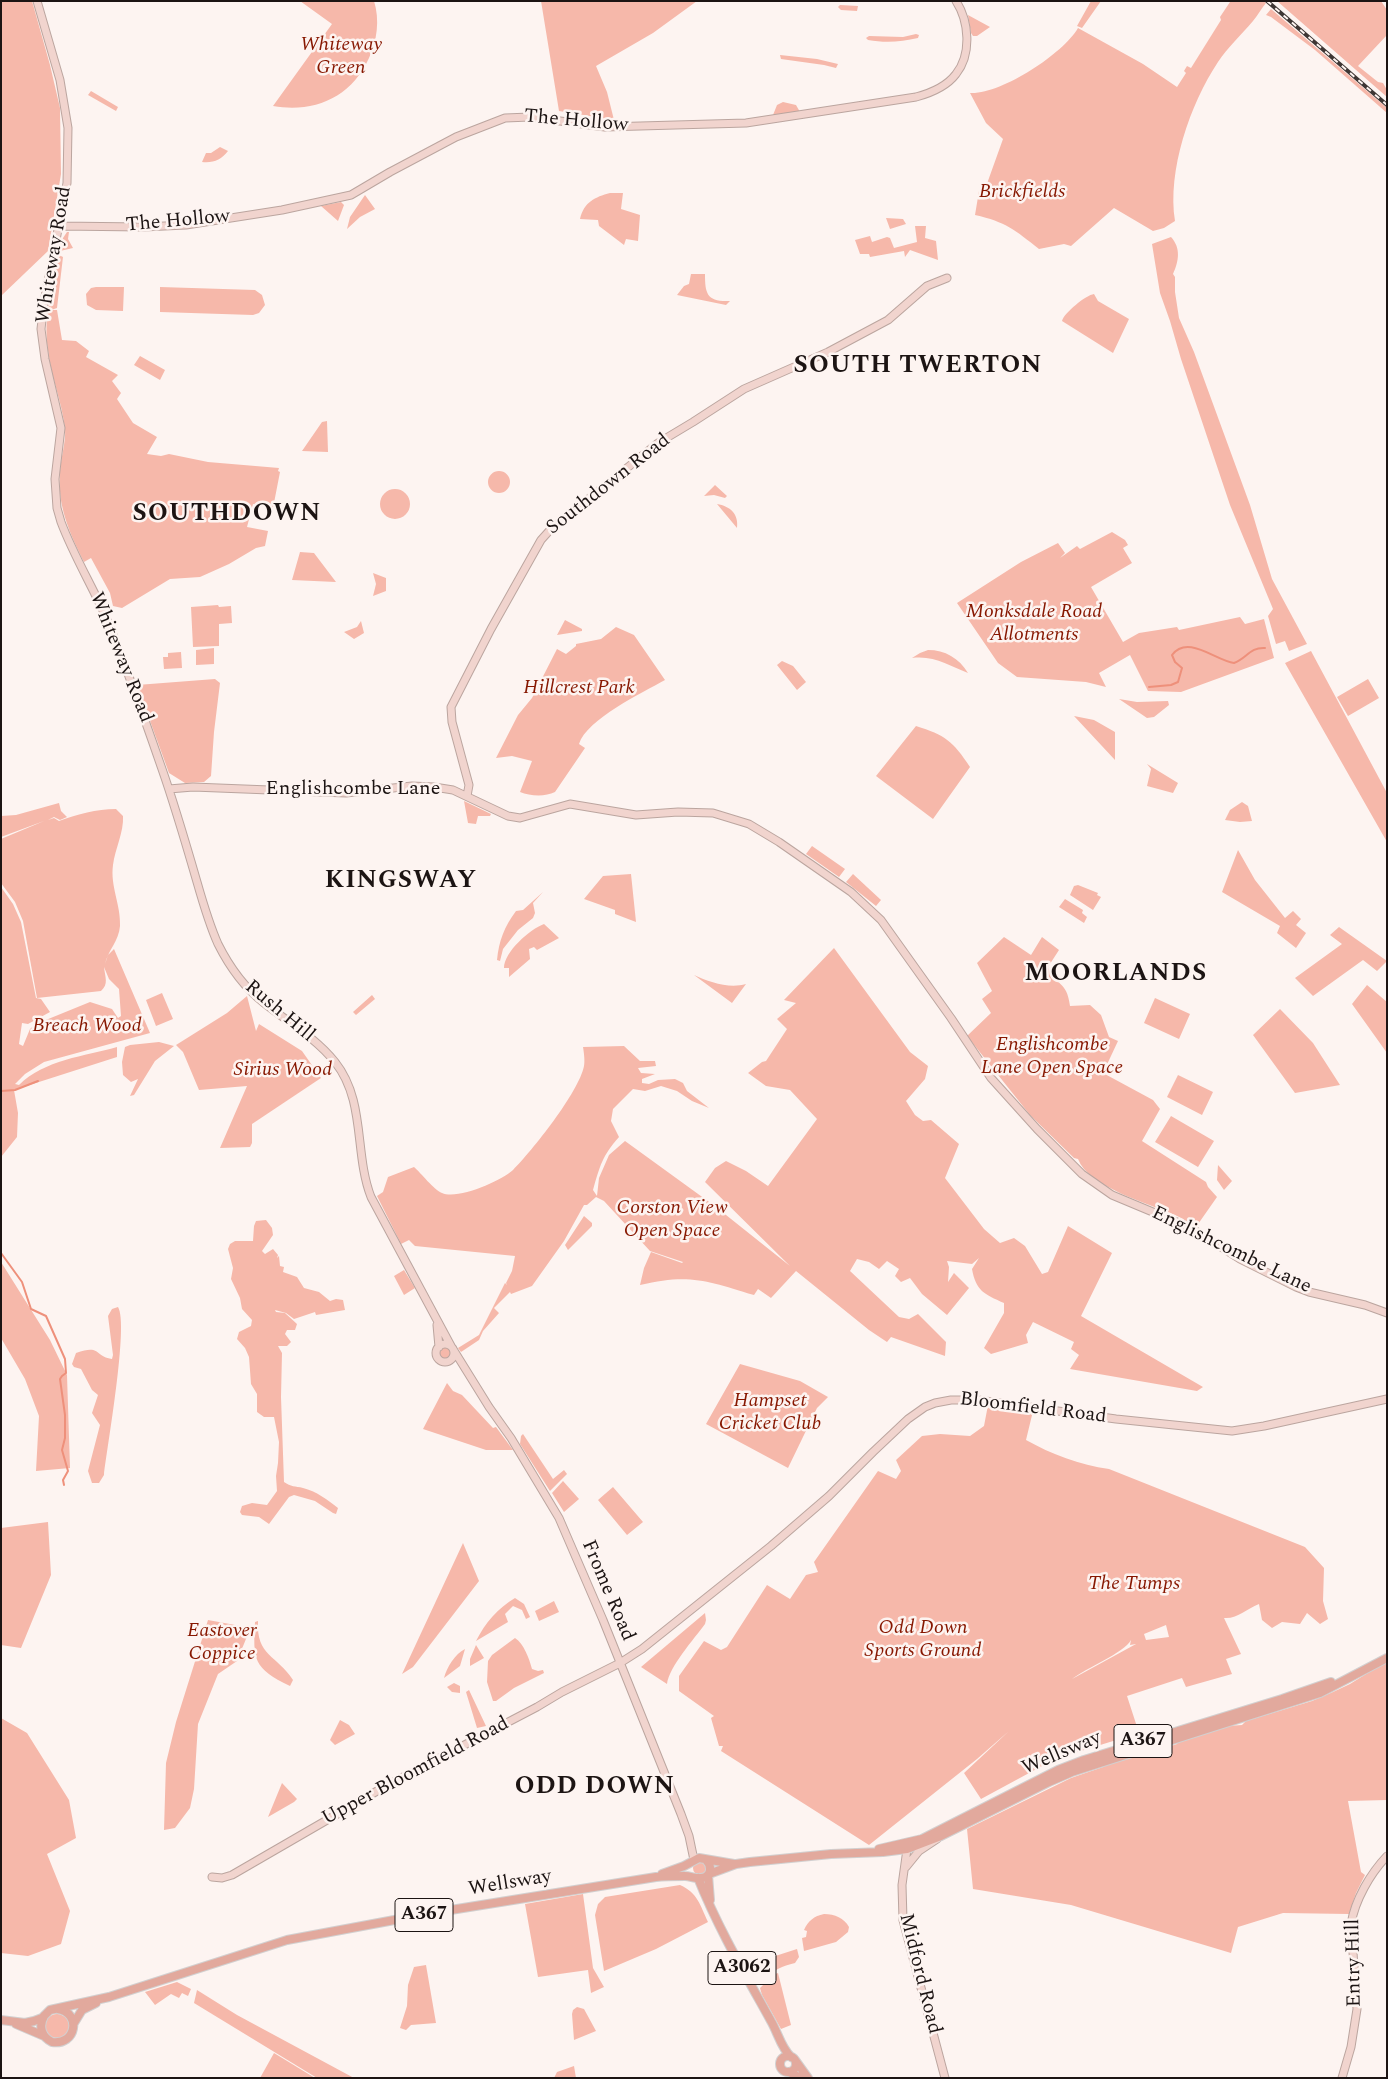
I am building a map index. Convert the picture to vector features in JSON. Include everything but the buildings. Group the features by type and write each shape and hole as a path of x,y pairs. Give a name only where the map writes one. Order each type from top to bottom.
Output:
{"main road":[{"name":"Wellsway","path":"656,1876 693,1861 704,1859 736,1864 865,1852 906,1846 941,1836 1100,1758 1312,1690 1337,1680 1387,1653"},
{"name":"Wellsway","path":"906,1846 1058,1770 1294,1702 1326,1690 1387,1658"},
{"path":"704,1859 710,1867 709,1874"},
{"path":"693,1861 690,1872 696,1878"},
{"name":"Wellsway","path":"109,1997 287,1940 432,1913 656,1876 702,1878 736,1864"},
{"name":"A3062","path":"709,1874 710,1906"},
{"name":"A3062","path":"696,1878 723,1934 776,2030 784,2049 808,2078"},
{"name":"A367","path":"58,2009 109,1997"},
{"name":"A367","path":"74,2023 82,2010 109,1997"},
{"path":"1,2020 30,2022 44,2016 50,2010 58,2009 70,2014 74,2023 72,2035 62,2042 52,2042 44,2036 12,2022"},
{"path":"44,2016 41,2026 44,2036"},
{"name":"A3062","path":"776,2030 781,2060"},
{"path":"789,2072 795,2068 792,2058 787,2056 781,2060 781,2068 784,2071 801,2078"}],"street":[{"name":"Whiteway Road","path":"37,1 60,80 68,128 67,183 44,302 41,329 45,359 61,428 54,478 57,508 64,530 105,616 129,676 169,788"},
{"name":"The Hollow","path":"60,226 143,227 186,225 282,210 352,195 390,172 456,137 505,118 530,117 605,127 746,123 916,97 929,93 952,79 962,65 966,47 966,24 956,1"},
{"name":"Southdown Road","path":"467,796 468,785 450,714 451,707 491,629 541,540 550,530 658,443 744,389 821,356 888,320 927,286 947,278"},
{"name":"Englishcombe Lane","path":"169,788 193,787 346,793 374,792 412,786 434,786 467,796 508,816 520,818 529,817 558,806 579,805 636,815 678,812 713,813 738,820 762,830 851,892 881,920 991,1078 1037,1129 1082,1174 1112,1195 1191,1228 1240,1259 1296,1287 1309,1292 1365,1305 1387,1313"},
{"name":"Rush Hill","path":"169,788 206,914 218,944 234,970 254,994 319,1045 342,1073 351,1092 356,1112 366,1183 378,1212 433,1310 445,1338 452,1347"},
{"name":"Rush Hill","path":"433,1310 438,1347"},
{"path":"446,1344 452,1347 454,1354 452,1359 446,1362 440,1360 436,1353 438,1347 446,1344"},
{"name":"Frome Road","path":"452,1347 511,1438 558,1518 620,1663 689,1836 704,1859"},
{"name":"Frome Road","path":"452,1359 468,1374"},
{"name":"Bloomfield Road","path":"620,1663 694,1609 771,1546 828,1496 908,1419 925,1407 935,1403 951,1400 978,1400 1116,1419 1232,1431 1257,1428 1387,1399"},
{"name":"Upper Bloomfield Road","path":"212,1877 222,1878 232,1875 384,1788 562,1692 620,1663"},
{"name":"Frome Road","path":"689,1836 693,1861"},
{"path":"904,1870 919,1851 941,1836"},
{"name":"Midford Road","path":"906,1846 901,1902 903,1920 945,2078"},
{"name":"Entry Hill","path":"1342,2078 1353,2040 1357,2009 1353,1914 1370,1879 1387,1856"}],"green space":[{"path":"1,1 32,1 60,108 61,174 48,251 1,296"},
{"name":"Whiteway Green","path":"300,1 374,1 377,30 374,45 361,72 342,93 330,100 303,107 273,106 332,24"},
{"path":"541,1 697,1 653,33 596,66 607,92 614,120 559,111"},
{"path":"1091,1 1101,1 1082,28 1077,26"},
{"name":"Brickfields","path":"1229,1 1264,1 1266,3 1222,57 1198,98 1183,138 1174,181 1173,202 1175,221 1164,228 1153,231 1114,208 1071,246 1064,244 1039,249 1010,228 975,215 979,191 984,192 1003,139 986,123 970,93 983,92 997,87 1030,71 1059,49 1078,28 1143,64 1177,87 1186,73 1184,71 1187,66 1191,68 1221,20 1220,17"},
{"path":"1277,1 1381,1 1387,10 1387,35 1358,66 1378,82 1383,83 1387,90 1387,97"},
{"path":"840,5 858,6 857,11 841,10 838,7"},
{"path":"1271,9 1387,108 1387,113 1315,50 1266,15"},
{"path":"968,15 990,27 977,36 973,36"},
{"path":"919,35 918,38 887,42 868,40 866,38 869,36 903,37"},
{"path":"780,55 817,59 838,64 836,68 781,59"},
{"path":"91,91 118,107 116,111 88,95"},
{"path":"783,102 796,105 800,112 773,115 777,105"},
{"path":"220,147 228,151 223,157 210,162 202,162 206,153 211,153"},
{"path":"610,193 623,193 621,209 640,215 638,241 626,239 624,245 599,226 598,220 580,219 587,204 600,196"},
{"path":"365,195 375,209 360,217 347,229 350,217"},
{"path":"341,202 344,205 338,221 321,206"},
{"path":"886,218 903,219 906,224 890,229"},
{"path":"915,226 926,226 925,238 936,241 938,260 910,250 905,257 904,251 870,257 869,254 860,254 855,240 870,236 872,242 887,237 890,238 894,248 917,242"},
{"path":"69,232 68,239 73,248 60,251 63,238"},
{"path":"1171,237 1178,250 1177,264 1173,274 1175,277 1179,318 1194,352 1250,505 1272,579 1307,644 1289,651 1285,641 1276,644 1268,616 1273,609 1230,505 1160,293 1152,244"},
{"path":"59,255 63,257 57,308 51,310 57,310 62,340 76,341 89,351 86,357 118,375 112,381 121,393 117,399 133,423 157,437 147,454 161,456 169,454 208,462 279,468 278,471 280,472 273,508 253,504 247,527 268,531 265,546 256,548 229,564 200,577 170,579 122,608 113,606 110,593 91,558 84,562 69,529 62,507 60,471 65,429 49,360 47,338 47,314"},
{"path":"691,274 705,274 709,295 716,300 730,301 726,305 677,295 684,286 689,284"},
{"path":"124,287 123,311 96,310 87,305 86,294 91,288"},
{"path":"160,287 255,290 262,295 265,305 259,313 253,315 160,312"},
{"path":"1094,294 1098,301 1129,319 1113,353 1062,321 1076,305"},
{"path":"140,356 165,370 160,380 134,365"},
{"path":"327,421 328,452 302,451 322,422"},
{"path":"499,471 507,474 510,482 507,490 499,493 491,490 488,482 491,474"},
{"path":"715,485 727,496 725,498 714,495 704,496"},
{"path":"395,489 406,493 410,504 406,515 395,519 384,515 380,504 384,493"},
{"path":"717,504 733,512 737,519 737,528"},
{"name":"Monksdale Road Allotments","path":"1112,532 1125,540 1128,545 1123,548 1132,563 1091,587 1123,642 1139,633 1177,627 1179,630 1240,617 1245,624 1264,619 1274,658 1181,692 1148,691 1130,655 1099,673 1106,687 1086,682 1017,677 998,663 957,603 1021,562 1058,543 1065,553 1060,558 1077,546 1080,549"},
{"path":"300,552 314,553 336,582 292,580"},
{"path":"373,573 386,578 386,591 373,596 376,584"},
{"path":"218,605 219,607 231,606 232,623 219,624 219,646 193,647 191,607"},
{"path":"565,620 582,629 582,631 557,635"},
{"path":"361,621 364,633 354,639 344,632 357,627"},
{"name":"Hillcrest Park","path":"616,627 634,635 665,680 630,699 593,725 579,744 585,748 555,792 547,795 538,795 520,792 532,761 512,756 496,758 518,715 532,698 557,649 566,654 576,644 601,639"},
{"path":"214,648 214,664 196,665 196,650"},
{"path":"928,650 946,653 956,659 968,673 928,658 912,658"},
{"path":"1311,651 1387,793 1387,842 1285,663"},
{"path":"181,652 182,668 164,669 163,657 168,657 168,653"},
{"path":"782,661 793,666 806,682 797,690 777,665"},
{"path":"215,679 220,683 211,776 204,782 185,783 169,773 137,685"},
{"path":"1368,679 1379,698 1348,716 1337,697"},
{"path":"1119,699 1137,702 1168,701 1169,705 1154,717 1147,718"},
{"path":"1074,716 1094,720 1115,732 1115,760"},
{"path":"916,726 948,740 970,767 933,819 876,776"},
{"path":"1147,764 1178,783 1173,793 1147,786 1151,769"},
{"path":"464,801 491,814 490,816 478,816 476,824 468,823"},
{"path":"1242,802 1248,806 1252,821 1225,820 1230,810"},
{"name":"Breach Wood","path":"59,803 61,811 67,817 60,820 54,817 48,820 54,818 59,821 87,812 109,809 116,809 123,816 112,873 120,926 118,936 108,955 114,949 150,1033 44,1062 25,1074 15,1084 19,1085 40,1070 53,1064 117,1047 117,1057 14,1090 18,1113 17,1137 1,1157 1,887 13,904 21,922 36,998 41,999 50,1012 28,1024 22,1023 19,1044 23,1046 30,1029 36,1024 90,1002 112,1009 118,1018 121,1016 119,989 109,979 104,967 106,983 101,991 37,998 23,921 15,902 1,883 1,839 44,821 1,837 1,816 16,815"},
{"path":"812,846 845,869 839,877 806,854"},
{"path":"1238,850 1255,880 1285,918 1293,911 1301,919 1296,925 1306,933 1296,948 1277,933 1280,926 1222,892"},
{"path":"631,874 636,922 615,914 615,910 584,899 603,876"},
{"path":"853,874 881,900 876,906 846,882"},
{"path":"1078,885 1098,893 1097,895 1101,897 1093,910 1070,895 1074,886"},
{"path":"543,892 533,903 535,913 533,918 518,930 503,949 500,961 497,960 503,934 516,911 523,910"},
{"path":"1065,899 1083,910 1082,913 1087,917 1084,923 1059,907"},
{"path":"544,924 559,938 537,950 534,947 529,949 530,959 509,977 509,968 504,968 508,955 525,936"},
{"path":"1339,927 1387,961 1377,971 1363,960 1313,996 1295,978 1342,944 1330,935"},
{"name":"Englishcombe Lane Open Space","path":"1004,937 1031,955 1042,937 1059,950 1048,967 1054,977 1064,987 1070,1006 1090,1005 1101,1015 1109,1037 1118,1041 1103,1073 1153,1100 1160,1109 1142,1141 1206,1182 1217,1197 1196,1227 1175,1215 1106,1186 1094,1178 1084,1169 1078,1159 1074,1158 1030,1115 967,1036 991,1013 982,999 992,991 977,963"},
{"name":"Corston View Open Space","path":"834,948 910,1052 928,1066 925,1079 906,1101 915,1115 923,1121 931,1120 959,1144 945,1178 984,1229 1000,1243 1014,1238 1025,1246 1042,1274 1048,1272 1068,1226 1112,1253 1081,1316 1203,1387 1197,1391 1070,1369 1079,1355 1071,1349 1074,1342 1033,1322 1026,1335 1028,1343 991,1354 984,1348 1004,1313 1004,1303 982,1291 976,1282 972,1269 979,1258 972,1264 947,1261 949,1267 948,1282 954,1273 969,1288 947,1315 922,1294 910,1278 901,1282 895,1276 899,1269 887,1261 879,1269 869,1262 857,1259 850,1271 899,1317 909,1319 918,1314 946,1342 945,1356 891,1337 887,1342 869,1330 796,1271 771,1298 758,1289 754,1295 698,1280 657,1281 640,1285 644,1268 651,1252 683,1262 650,1251 604,1201 596,1197 587,1205 584,1205 564,1241 532,1286 511,1294 510,1292 494,1308 499,1313 483,1331 479,1340 461,1352 458,1348 479,1335 505,1283 507,1285 515,1256 415,1246 409,1240 401,1244 377,1196 383,1192 388,1177 414,1167 435,1189 449,1194 468,1192 479,1188 513,1170 542,1136 573,1091 584,1066 583,1047 624,1046 640,1061 655,1061 656,1066 638,1068 641,1073 655,1074 642,1079 642,1083 649,1084 658,1080 675,1079 683,1083 687,1091 709,1108 692,1101 677,1091 661,1086 645,1091 633,1089 613,1109 611,1121 619,1137 605,1156 600,1168 593,1190 597,1196 599,1178 609,1155 625,1141 716,1207 790,1266 705,1182 715,1168 726,1161 746,1171 768,1186 817,1119 790,1090 766,1086 748,1073 766,1061 787,1029 777,1019 796,1003 784,1000"},
{"path":"694,975 726,985 746,984 732,1003"},
{"path":"1367,985 1387,1002 1387,1053 1352,1004"},
{"path":"162,993 173,1019 156,1026 146,1000"},
{"path":"372,995 375,999 356,1015 353,1012"},
{"name":"Sirius Wood","path":"247,996 256,1031 259,1024 302,1051 321,1078 252,1124 252,1143 250,1147 220,1148 247,1086 199,1090 183,1052 176,1045 227,1013"},
{"path":"1155,998 1190,1014 1179,1039 1144,1023"},
{"path":"1280,1009 1313,1043 1340,1085 1295,1093 1253,1035"},
{"path":"159,1042 174,1046 155,1061 134,1095 130,1096 138,1079 131,1082 123,1075 122,1062 125,1047"},
{"path":"1178,1075 1213,1092 1202,1115 1167,1097"},
{"path":"1171,1116 1214,1141 1198,1167 1155,1142"},
{"path":"1218,1165 1232,1181 1224,1190 1217,1180"},
{"path":"584,1216 592,1223 592,1226 568,1250 565,1245"},
{"path":"266,1220 272,1228 273,1235 262,1251 265,1254 273,1249 278,1255 277,1258 279,1256 280,1266 284,1267 283,1272 297,1277 304,1288 319,1292 330,1301 336,1299 343,1300 345,1310 316,1315 315,1312 294,1319 286,1313 275,1310 276,1312 285,1313 297,1324 295,1330 287,1330 285,1334 291,1342 287,1346 278,1346 282,1353 281,1397 284,1482 291,1486 313,1491 338,1508 336,1514 315,1501 294,1495 289,1497 269,1524 259,1517 242,1515 240,1512 242,1506 252,1503 267,1505 277,1491 276,1476 279,1442 274,1417 264,1417 257,1412 257,1394 251,1384 249,1357 245,1348 237,1339 239,1332 251,1326 252,1320 242,1309 240,1298 231,1279 233,1268 228,1249 230,1244 235,1241 253,1241 256,1221"},
{"path":"1,1262 50,1340 67,1375 70,1468 36,1471 39,1416 25,1379 1,1338"},
{"path":"404,1270 415,1288 404,1295 394,1276"},
{"path":"118,1307 121,1318 119,1361 104,1475 99,1483 92,1483 88,1471 100,1425 92,1413 98,1395 92,1390 81,1369 74,1367 72,1364 76,1353 90,1350 94,1350 106,1358 112,1359 108,1316 112,1309"},
{"path":"445,1347 451,1353 445,1359 439,1353"},
{"name":"Hampset Cricket Club","path":"740,1364 800,1381 828,1397 817,1408 788,1468 706,1424"},
{"path":"447,1383 453,1391 462,1395 493,1428 496,1427 513,1450 486,1450 423,1429"},
{"path":"988,1405 1033,1411 1026,1440 1036,1445 1077,1462 1109,1469 1305,1547 1324,1568 1323,1601 1328,1619 1320,1624 1307,1613 1300,1624 1282,1622 1272,1628 1262,1620 1259,1604 1238,1615 1224,1618 1241,1654 1226,1659 1232,1674 1186,1687 1182,1678 1127,1696 1139,1733 1055,1759 981,1799 964,1773 1009,1731 977,1759 869,1845 721,1751 723,1746 719,1746 711,1718 714,1716 679,1691 679,1676 704,1641 721,1650 727,1647 767,1585 790,1599 806,1575 818,1572 814,1562 878,1471 896,1479 901,1471 896,1460 922,1436 940,1434 970,1436 984,1426","holes":["1166,1625 1169,1637 1146,1640 1144,1634","1131,1640 1130,1645 1136,1644 1072,1679 1121,1650"]},
{"path":"523,1434 553,1479 564,1470 567,1474 550,1491 520,1444"},
{"path":"563,1481 579,1499 564,1512 552,1493"},
{"path":"613,1487 643,1522 627,1535 598,1500"},
{"path":"48,1522 51,1575 21,1648 1,1645 1,1528"},
{"path":"463,1543 479,1581 413,1667 402,1674"},
{"path":"515,1598 524,1604 530,1617 526,1619 522,1610 513,1606 505,1614 508,1622 476,1641 492,1616"},
{"path":"554,1601 559,1612 539,1621 535,1611"},
{"path":"705,1613 705,1624 677,1662 667,1684 641,1667"},
{"name":"Eastover Coppice","path":"208,1620 246,1627 248,1634 237,1661 218,1674 198,1724 194,1789 190,1808 175,1828 164,1830 166,1763 176,1722"},
{"path":"258,1621 260,1641 269,1654 293,1680 290,1686 269,1674 258,1662 255,1654 254,1635 255,1622"},
{"path":"515,1638 524,1648 532,1669 543,1670 544,1673 493,1701 487,1682 488,1661 492,1655"},
{"path":"476,1645 484,1658 470,1666 470,1659"},
{"path":"465,1649 460,1666 444,1678 452,1661"},
{"path":"1387,1661 1387,1800 1348,1801 1361,1872 1365,1875 1349,1914 1283,1913 1238,1927 1231,1953 1071,1905 973,1889 967,1829 1071,1778 1103,1767 1105,1763 1134,1755 1136,1757 1228,1726 1242,1725 1246,1721 1312,1701 1350,1684"},
{"path":"454,1683 460,1686 460,1693 452,1692 447,1687"},
{"path":"469,1690 486,1726 477,1728 466,1692"},
{"path":"1,1718 27,1733 69,1800 76,1838 47,1854 70,1911 61,1944 28,1956 1,1953"},
{"path":"340,1720 349,1725 355,1734 335,1745 330,1740"},
{"path":"282,1783 297,1799 268,1817"},
{"path":"697,1861 703,1861 707,1868 703,1875 697,1875 693,1871 693,1865"},
{"path":"680,1885 695,1896 708,1922 656,1949 604,1971 595,1915 598,1904 605,1897"},
{"path":"583,1894 593,1968 604,1987 591,1993 588,1970 538,1977 525,1904"},
{"path":"824,1914 842,1919 849,1927 848,1932 836,1942 804,1951 802,1938 806,1937 807,1931 804,1930 814,1918"},
{"path":"797,1949 799,1957 795,1963 778,1969 764,1979 755,1975 753,1968 767,1964 766,1959"},
{"path":"426,1965 436,2023 411,2025 406,2030 400,2028 407,2006 408,1985 414,1967"},
{"path":"778,1973 791,2025 781,2029 760,1988 773,1975"},
{"path":"177,1982 191,1989 188,1996 182,1993 179,1998 171,1994 155,2005 145,1992"},
{"path":"197,1990 237,2015 354,2078 317,2078 194,2003"},
{"path":"577,2007 584,2009 596,2031 574,2040 572,2014 573,2010"},
{"path":"57,2014 62,2015 68,2021 68,2031 62,2037 57,2038 52,2037 46,2031 45,2026 46,2021 52,2015"},
{"path":"274,2053 315,2078 260,2078"},
{"path":"574,2066 576,2078 554,2078 557,2072"}],"waterway":[{"path":"1149,687 1171,685 1178,682 1182,668 1175,662 1172,655 1179,649 1186,647 1202,650 1234,663 1256,649 1265,648"},
{"path":"1,1091 15,1090 38,1081"},
{"path":"1,1253 22,1282 31,1309 46,1316 65,1359 66,1373 60,1379 65,1415 65,1438 62,1450 68,1471 63,1480 64,1485"}],"railway":[{"path":"1267,1 1387,105"}],"district":[{"name":"SOUTH TWERTON","path":"918,367"},
{"name":"SOUTHDOWN","path":"227,515"},
{"name":"KINGSWAY","path":"401,882"},
{"name":"MOORLANDS","path":"1116,975"},
{"name":"ODD DOWN","path":"595,1788"}],"park label":[{"name":"The Tumps","path":"1134,1585"},
{"name":"Odd Down Sports Ground","path":"923,1640"}]}
